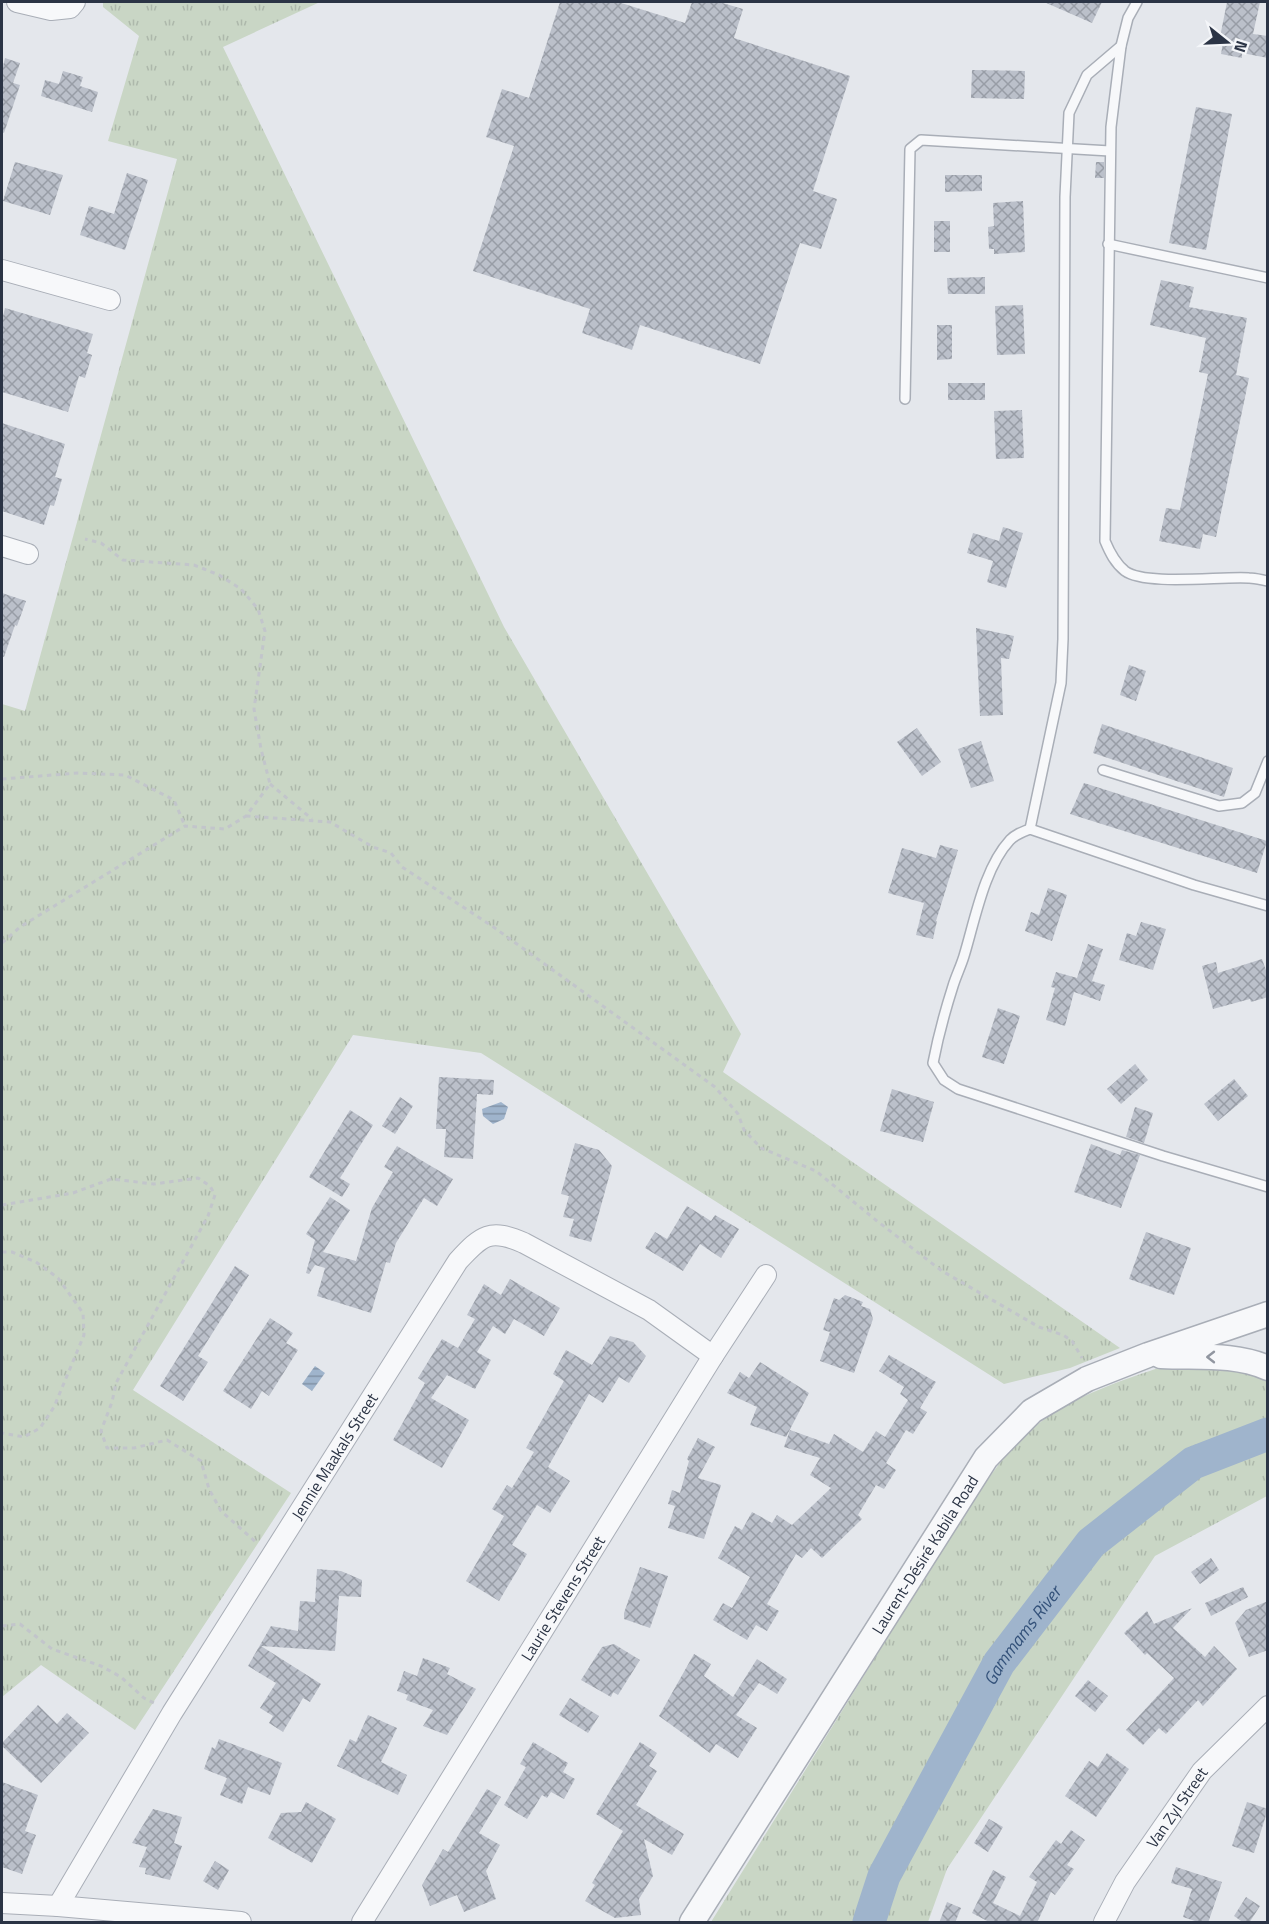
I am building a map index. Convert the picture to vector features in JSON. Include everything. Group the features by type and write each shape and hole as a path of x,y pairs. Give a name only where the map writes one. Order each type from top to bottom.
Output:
{"street":[{"path":"26,4 51,10 70,8 75,2"},
{"path":"2,270 110,300"},
{"path":"2,546 28,554"},
{"name":"Jennie Maakals Street","path":"58,1906 172,1713 275,1554 458,1261 475,1242 494,1234 506,1235 554,1257 649,1310 713,1356"},
{"name":"Laurie Stevens Street","path":"362,1923 713,1356 766,1275"},
{"name":"Laurent-Désiré Kabila Road","path":"692,1923 986,1458 1032,1411 1087,1378 1148,1354 1268,1314"},
{"path":"1148,1354 1186,1358 1220,1356 1255,1362 1268,1368"},
{"name":"Van Zyl Street","path":"1104,1923 1125,1882 1202,1772 1268,1706"},
{"path":"2,1903 241,1923"}],"lane":[{"path":"1137,2 1128,18 1121,46 1111,127 1105,541 1112,558 1126,572 1145,579 1249,578 1268,581"},
{"path":"1030,829 1061,672 1065,197 1069,113 1087,75 1121,46"},
{"path":"904,399 910,149 921,140 1110,151"},
{"path":"1108,244 1268,278"},
{"path":"1103,770 1219,806 1242,803 1255,793 1268,761"},
{"path":"1268,906 1194,885 1030,829 1016,834 1008,841 997,860 979,900 964,957 953,984 933,1063 944,1080 958,1089 1163,1156 1268,1187"}],"path":[{"path":"85,539 101,543 123,560 194,566 219,574 241,589 258,609 265,631 254,709 270,784 313,820"},
{"path":"2,778 78,773 126,775 174,800 185,826"},
{"path":"2,944 20,927 185,826 225,829 246,816 270,784"},
{"path":"246,816 330,822 374,847 391,853 402,867 492,926 715,1087 738,1114 744,1130 761,1148 816,1171 942,1270 1039,1327 1063,1335 1072,1341 1082,1358"},
{"path":"2,1206 73,1193 111,1179 154,1184 198,1178 210,1186 215,1195 208,1216 116,1383 112,1402 101,1431 107,1448 134,1448 167,1440 201,1461 209,1489 221,1511 250,1538 275,1554"},
{"path":"2,1252 12,1252 36,1262 58,1278 83,1313 84,1335 54,1407 40,1428 24,1437 2,1433"},
{"path":"2,1626 20,1624 52,1649 101,1666 121,1677 144,1698 172,1713"}],"green space":[{"path":"103,2 320,2 223,47 504,627 741,1034 723,1072 1120,1348 1070,1368 1004,1384 481,1053 353,1035 133,1390 291,1493 135,1730 41,1665 2,1697 2,704 25,711 177,159 108,141 139,36 103,7"},
{"path":"1170,1364 1267,1368 1267,1496 1155,1556 947,1869 928,1922 711,1922 973,1500 1002,1460 1022,1438 1055,1412 1092,1393"}],"water":[{"path":"501,1102 508,1107 504,1119 493,1124 483,1116 482,1109"},
{"path":"315,1366 325,1373 312,1391 302,1384"}],"building":[{"path":"560,2 618,2 685,23 692,2 719,2 743,9 734,38 850,76 813,191 837,199 821,249 800,243 760,364 640,325 632,350 582,333 590,309 473,271 514,146 486,137 502,89 529,98"},
{"path":"1044,2 1102,2 1092,23"},
{"path":"1227,2 1260,2 1253,34 1268,36 1268,58 1242,53 1242,58 1221,54 1223,43 1219,42"},
{"path":"5,58 20,63 13,83 20,85 4,133 2,132 2,70"},
{"path":"972,70 1025,71 1024,99 971,98"},
{"path":"63,71 83,77 80,86 98,92 92,112 41,96 45,80 59,84"},
{"path":"1196,107 1232,114 1206,250 1169,243"},
{"path":"15,162 63,175 50,215 3,201"},
{"path":"1096,162 1104,162 1104,178 1095,178"},
{"path":"127,173 148,180 125,250 80,235 89,206 114,214"},
{"path":"945,175 982,175 982,191 945,192"},
{"path":"1023,201 1025,252 994,254 994,249 989,249 988,227 994,226 993,203"},
{"path":"934,221 950,221 950,252 934,252"},
{"path":"985,277 985,294 948,294 947,278"},
{"path":"1161,280 1194,287 1189,307 1247,318 1236,375 1249,378 1216,537 1203,534 1200,549 1159,541 1166,508 1180,510 1208,374 1199,372 1206,338 1150,325"},
{"path":"1023,305 1025,354 997,355 995,306"},
{"path":"5,308 93,334 87,353 92,355 85,378 79,376 68,412 2,392 2,320"},
{"path":"937,325 952,325 952,359 937,360"},
{"path":"948,383 985,383 985,400 948,400"},
{"path":"1022,410 1024,458 996,459 994,411"},
{"path":"2,423 65,444 55,477 62,479 54,506 50,505 44,525 2,511"},
{"path":"1003,527 1023,533 1006,588 987,582 993,561 967,553 973,533 999,541"},
{"path":"2,593 26,601 4,657 2,656"},
{"path":"976,628 1014,636 1009,659 1001,658 1003,715 980,716"},
{"path":"1129,665 1146,671 1136,701 1120,695"},
{"path":"1102,724 1233,768 1224,797 1093,753"},
{"path":"917,728 941,762 922,776 897,742"},
{"path":"981,741 994,781 971,788 958,749"},
{"path":"1084,783 1267,841 1257,873 1070,814"},
{"path":"940,845 958,850 936,921 933,939 916,935 924,903 888,893 902,848 936,858"},
{"path":"1048,888 1067,895 1052,941 1025,931 1031,912 1039,915"},
{"path":"1141,922 1166,929 1153,970 1119,960 1127,933 1136,936"},
{"path":"1088,944 1103,949 1092,981 1105,985 1100,1001 1074,992 1065,1026 1046,1020 1055,988 1051,987 1056,972 1077,978"},
{"path":"1262,959 1268,976 1268,997 1251,1002 1250,999 1213,1009 1202,966 1216,962 1218,973"},
{"path":"998,1008 1020,1016 1004,1064 982,1057"},
{"path":"1135,1064 1148,1080 1121,1104 1107,1089"},
{"path":"439,1077 494,1080 493,1095 477,1094 473,1159 444,1157 446,1129 436,1129"},
{"path":"1234,1079 1248,1096 1218,1121 1204,1104"},
{"path":"892,1089 934,1102 923,1142 880,1131"},
{"path":"400,1097 413,1106 395,1134 382,1126"},
{"path":"1135,1107 1153,1113 1144,1143 1126,1137"},
{"path":"350,1110 373,1125 340,1178 350,1184 342,1197 309,1177"},
{"path":"575,1143 599,1150 612,1166 591,1242 569,1236 574,1219 563,1217 569,1196 561,1194"},
{"path":"1091,1144 1120,1155 1122,1150 1140,1155 1121,1208 1074,1192"},
{"path":"397,1146 453,1179 437,1206 424,1198 396,1243 390,1263 386,1262 371,1313 317,1296 325,1268 315,1265 309,1274 306,1273 315,1240 306,1234 330,1197 350,1210 323,1252 356,1261 372,1208 393,1172 384,1167"},
{"path":"687,1206 711,1221 715,1215 739,1229 721,1258 700,1244 683,1271 645,1248 655,1232 667,1239"},
{"path":"1146,1232 1191,1248 1174,1295 1129,1279"},
{"path":"235,1266 249,1275 198,1356 208,1362 183,1401 160,1386"},
{"path":"510,1279 560,1308 544,1336 514,1319 505,1334 493,1326 477,1352 491,1360 475,1389 447,1375 431,1398 469,1420 442,1468 393,1440 425,1383 418,1378 442,1339 458,1348 475,1319 467,1315 484,1284 501,1295"},
{"path":"845,1295 863,1302 861,1306 870,1309 873,1319 854,1373 820,1361 830,1332 823,1330 834,1298 839,1300"},
{"path":"270,1318 293,1333 286,1343 298,1350 269,1396 262,1391 251,1409 223,1391"},
{"path":"610,1336 633,1342 646,1356 629,1383 619,1377 603,1403 589,1394 548,1467 570,1481 550,1513 537,1505 512,1545 527,1554 499,1601 466,1581 504,1516 492,1509 507,1485 512,1488 534,1452 526,1448 564,1381 553,1374 566,1350 592,1365"},
{"path":"889,1355 936,1382 920,1408 927,1412 913,1434 906,1430 886,1463 896,1470 884,1489 876,1485 858,1515 862,1519 822,1558 811,1548 802,1558 796,1554 767,1604 779,1611 767,1631 756,1625 747,1640 713,1620 723,1603 732,1608 750,1577 718,1558 735,1526 742,1530 752,1512 772,1523 777,1515 792,1525 831,1488 810,1475 820,1458 784,1447 790,1430 829,1444 834,1434 863,1452 876,1431 885,1437 908,1400 900,1394 904,1387 879,1371"},
{"path":"760,1362 809,1393 786,1437 750,1425 757,1407 727,1393 740,1372 749,1378"},
{"path":"698,1438 715,1447 698,1478 721,1485 704,1539 668,1528 675,1506 668,1504 672,1490 680,1493 689,1461 687,1459"},
{"path":"1211,1558 1219,1570 1200,1584 1191,1572"},
{"path":"640,1567 668,1576 650,1628 624,1619"},
{"path":"317,1569 341,1571 362,1580 361,1597 339,1596 335,1651 261,1646 321,1684 310,1702 303,1698 283,1732 269,1723 273,1716 260,1708 276,1683 248,1666 271,1626 298,1631 300,1601 315,1602"},
{"path":"1243,1587 1248,1597 1211,1616 1205,1603"},
{"path":"1268,1601 1268,1650 1249,1657 1235,1623 1246,1610"},
{"path":"1192,1608 1173,1628 1205,1657 1214,1646 1237,1669 1203,1706 1198,1700 1166,1734 1159,1728 1143,1745 1126,1730 1174,1678 1147,1653 1145,1655 1124,1633 1147,1611 1154,1624"},
{"path":"614,1644 640,1660 618,1695 613,1692 611,1697 581,1680 602,1647"},
{"path":"694,1654 711,1664 704,1676 733,1697 757,1659 787,1679 777,1694 759,1683 736,1715 757,1728 738,1758 716,1744 710,1753 659,1716"},
{"path":"423,1658 450,1668 447,1674 476,1689 447,1735 423,1726 433,1710 406,1700 408,1695 397,1691 404,1671 417,1676"},
{"path":"1088,1680 1108,1696 1095,1712 1075,1696"},
{"path":"570,1698 599,1716 588,1733 559,1715"},
{"path":"38,1705 57,1724 67,1713 89,1733 41,1783 2,1746 2,1743"},
{"path":"368,1715 397,1728 381,1762 407,1775 398,1795 337,1766 350,1739 356,1742"},
{"path":"219,1739 282,1763 270,1795 248,1787 242,1804 220,1795 227,1778 204,1769 212,1747 215,1749"},
{"path":"533,1742 568,1763 563,1772 575,1779 564,1799 551,1792 547,1798 542,1795 527,1819 504,1805 526,1767 520,1764"},
{"path":"640,1742 657,1753 649,1766 657,1771 636,1805 684,1834 672,1855 644,1839 653,1876 639,1899 641,1915 615,1918 585,1901 595,1885 592,1883 623,1831 596,1814"},
{"path":"1107,1753 1129,1769 1096,1817 1065,1796 1089,1761 1098,1767"},
{"path":"2,1782 38,1795 25,1831 36,1835 22,1874 2,1867"},
{"path":"487,1789 501,1797 479,1833 500,1845 486,1871 496,1899 464,1912 457,1895 430,1906 422,1885 443,1849 448,1852"},
{"path":"306,1802 336,1819 312,1863 268,1838 281,1813 301,1812"},
{"path":"1247,1802 1268,1809 1254,1853 1232,1846"},
{"path":"153,1809 182,1817 174,1843 182,1846 170,1880 145,1874 146,1868 139,1867 147,1847 132,1843"},
{"path":"989,1819 1003,1827 988,1852 974,1843"},
{"path":"1071,1830 1085,1840 1067,1865 1074,1869 1055,1895 1051,1892 1037,1923 991,1923 972,1913 993,1870 1006,1877 993,1903 1020,1916 1037,1882 1029,1877 1056,1840 1061,1844"},
{"path":"215,1861 229,1870 218,1890 203,1881"},
{"path":"1176,1867 1222,1882 1208,1923 1183,1917 1192,1889 1171,1883"},
{"path":"1246,1897 1260,1906 1249,1923 1244,1923 1234,1916"},
{"path":"947,1902 961,1908 955,1923 939,1923"}],"waterway":[{"name":"Gammams River","path":"869,1922 884,1876 999,1663 1091,1543 1193,1463 1268,1434"}]}
